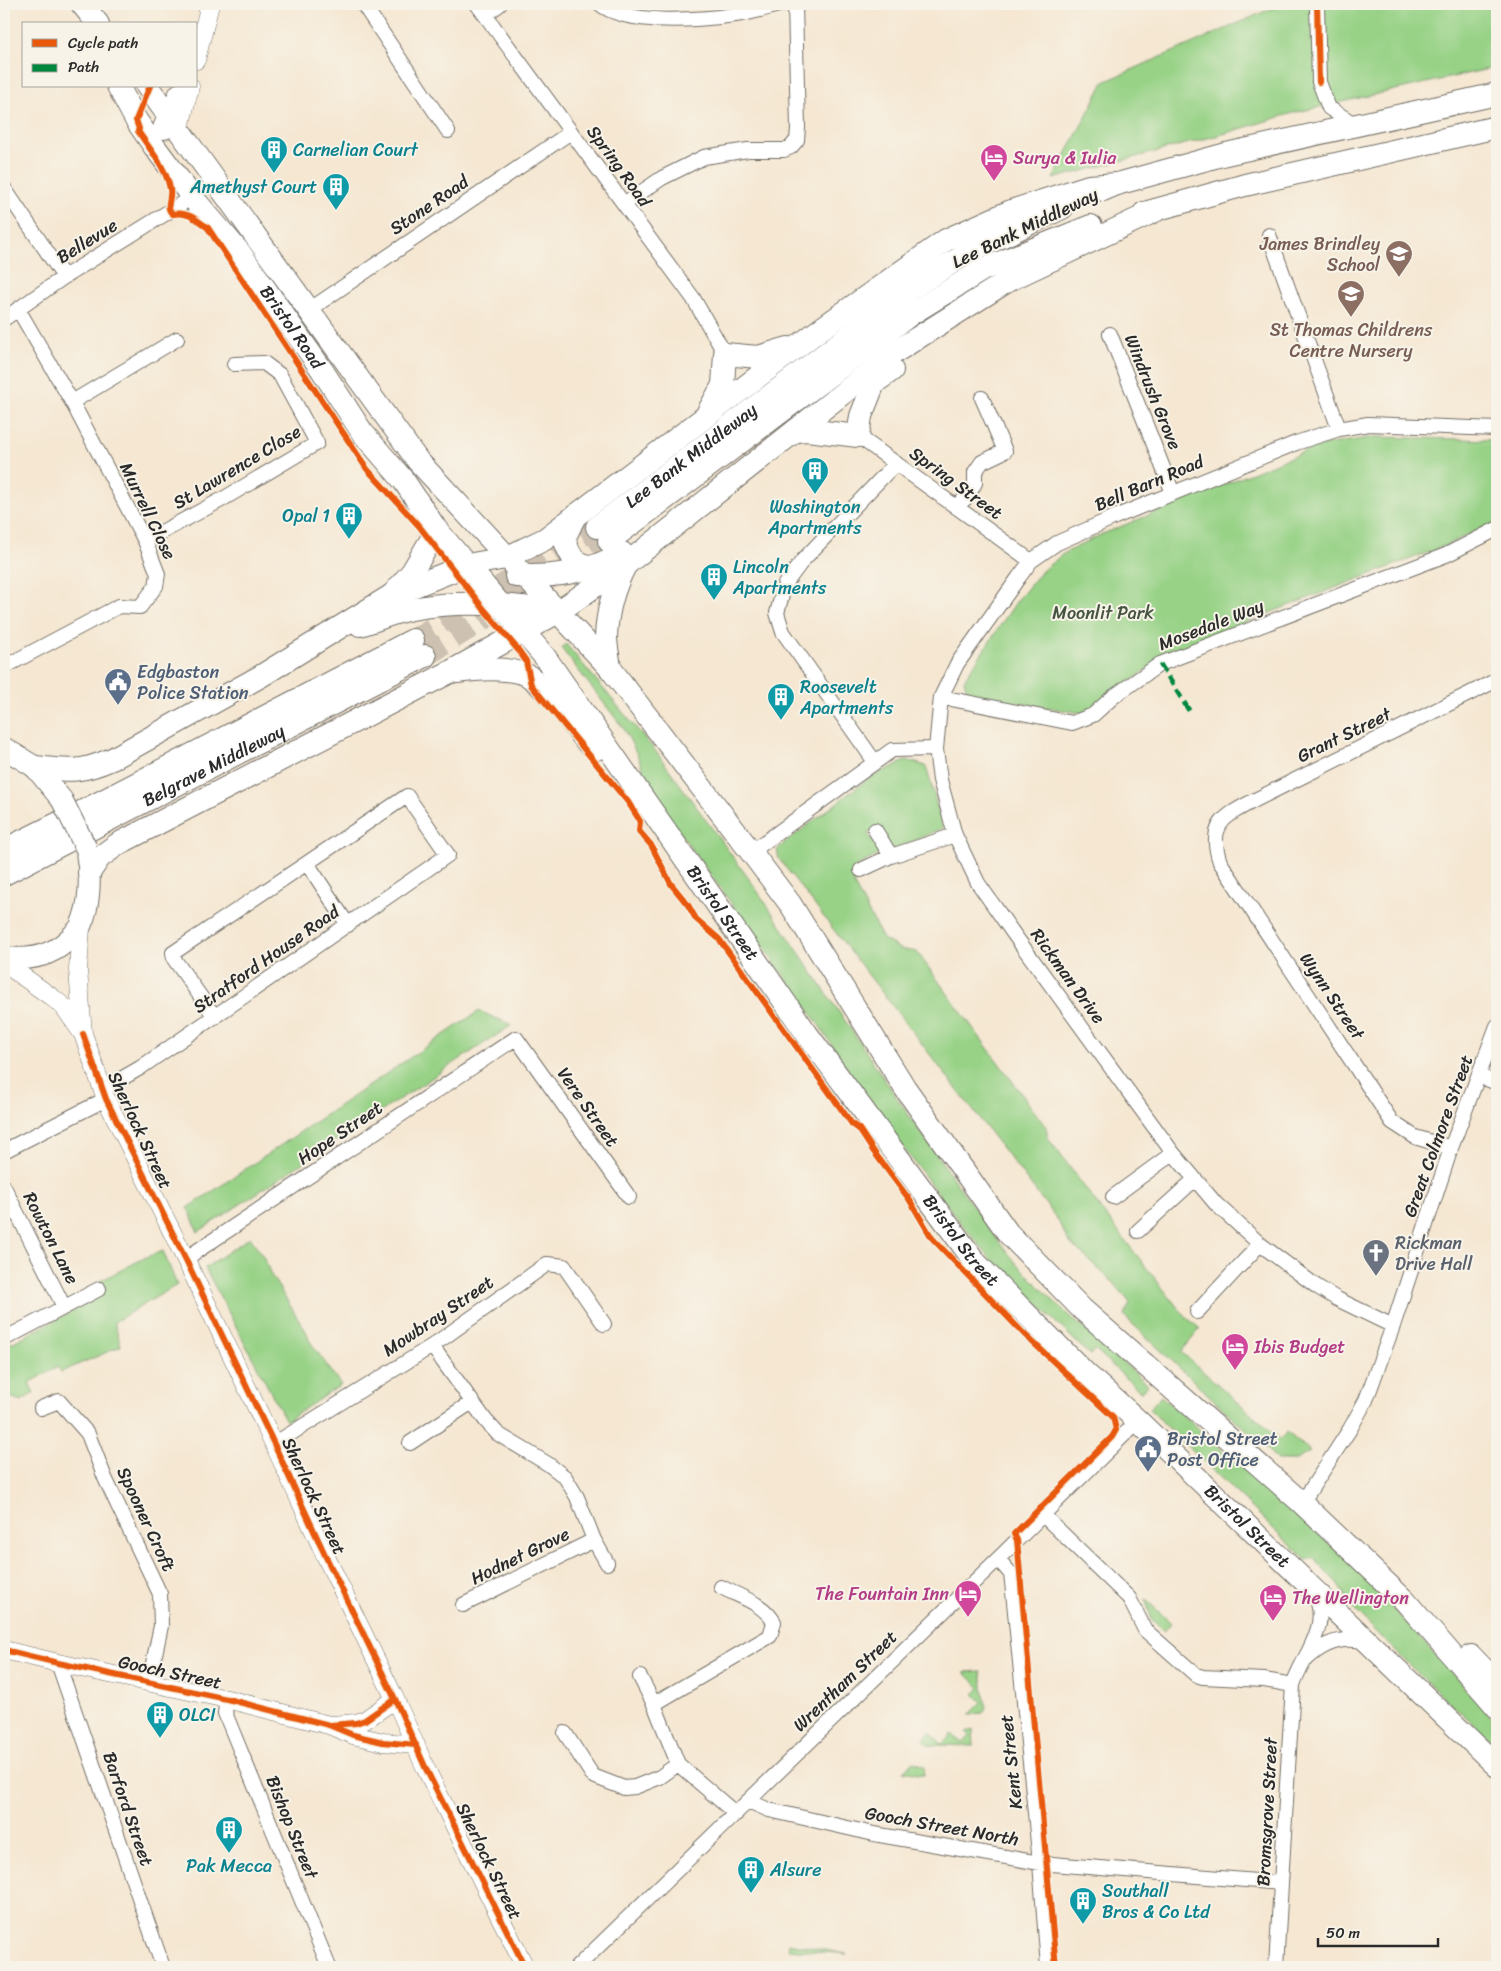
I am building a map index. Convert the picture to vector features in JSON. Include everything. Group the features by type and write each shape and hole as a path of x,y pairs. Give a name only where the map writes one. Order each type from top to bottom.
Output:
{"highway":[{"path":"82,4 89,22"},
{"path":"82,4 96,22"},
{"name":"Bristol Road","path":"119,88 136,120 154,146 192,197 240,253 322,370 362,432 404,481 436,529 466,565 508,604"},
{"path":"154,146 163,108 185,89"},
{"name":"Lee Bank Middleway","path":"1497,94 1354,124 1226,154 1116,184 969,252 910,290 603,534 911,314 984,268 1081,229 1245,185 1497,126"},
{"name":"Bristol Road","path":"163,108 418,461 513,570 558,612"},
{"path":"508,604 513,570 545,539 801,344 946,240 1020,208 1089,186 1116,184"},
{"path":"89,873 100,857 118,844 448,673 558,612 625,565 895,352 1009,280 1157,210"},
{"path":"795,431 807,430 858,436 861,416 874,383 1009,280"},
{"path":"706,417 723,385 725,354 758,357 801,344"},
{"path":"392,596 420,560 433,534 404,481"},
{"path":"575,516 564,539 571,557 584,565 594,568"},
{"path":"35,767 71,771 92,768 112,759 261,676 392,596 466,565 560,575 594,568 685,517"},
{"path":"610,668 606,638 608,617 613,589 625,565"},
{"path":"328,636 410,609 459,603 508,604 558,612 610,668 790,905 905,1088 1008,1233 1082,1309 1302,1503 1405,1601 1497,1707"},
{"name":"Bristol Street","path":"508,604 522,631 544,657 624,770 807,1034 976,1263 1086,1374 1138,1421 1497,1766"},
{"name":"Belgrave Middleway","path":"4,850 419,648 4,874"},
{"path":"448,673 502,669 524,673 546,691 587,742 624,770"},
{"path":"1405,1601 1435,1622 1497,1682"}],"main road":[{"path":"4,958 40,957 66,942 81,927 87,907 89,873 86,848 62,800 35,767 8,753"}],"street":[{"path":"198,52 210,4"},
{"path":"363,4 448,131"},
{"path":"481,9 500,4"},
{"path":"600,4 617,13 664,21 736,15 783,4"},
{"path":"624,204 662,178 704,157 748,150 784,150 791,147 797,140 795,4"},
{"path":"1317,4 1319,82 1329,108 1354,124"},
{"name":"Spring Road","path":"481,9 693,298 725,354"},
{"name":"Stone Road","path":"309,310 570,132"},
{"path":"4,188 64,277"},
{"name":"Bellevue","path":"4,319 64,277 192,197"},
{"path":"1269,235 1339,428"},
{"name":"Murrell Close","path":"4,667 119,606 140,607 156,586 158,574 145,541 72,402 18,309"},
{"name":"Windrush Grove","path":"1110,334 1173,493"},
{"path":"72,402 177,339"},
{"name":"St Lawrence Close","path":"145,541 223,499 317,443 280,375 264,363 234,364"},
{"path":"956,507 968,496 976,483 975,472 982,462 1006,451 982,398"},
{"name":"Bell Barn Road","path":"936,749 941,697 957,664 1031,561 1057,543 1173,493 1296,443 1339,428 1368,424 1497,430"},
{"name":"Spring Street","path":"858,436 1031,561"},
{"path":"875,762 783,632 777,613 785,584 803,560 896,463"},
{"name":"Mosedale Way","path":"941,697 1072,723 1094,715 1113,698 1160,664 1446,555 1497,529"},
{"name":"Grant Street","path":"1216,833 1226,816 1255,800 1497,680"},
{"path":"751,852 892,750 936,749"},
{"name":"Rickman Drive","path":"936,749 940,780 955,835 978,883 1194,1180 1216,1204 1260,1244 1336,1300 1393,1326"},
{"name":"Stratford House Road","path":"4,1151 104,1094 448,855 406,796 307,863"},
{"path":"875,830 891,856"},
{"name":"Wynn Street","path":"1216,833 1215,848 1220,862 1392,1122 1415,1137 1451,1148"},
{"path":"861,870 891,856 955,835"},
{"path":"215,1017 174,959 173,953 307,863 348,925"},
{"name":"Sherlock Street","path":"81,927 78,970 83,1034 104,1094 186,1260 416,1745 522,1961"},
{"name":"Sherlock Street","path":"4,963 64,1007 83,1034"},
{"name":"Great Colmore Street","path":"1302,1503 1350,1429 1366,1400 1393,1326 1451,1148 1497,1026"},
{"name":"Vere Street","path":"516,1038 629,1198"},
{"name":"Hope Street","path":"186,1260 516,1038"},
{"path":"1479,1076 1497,1083"},
{"path":"1113,1197 1173,1153"},
{"path":"1138,1232 1194,1180"},
{"name":"Rowton Lane","path":"4,1187 64,1307"},
{"path":"1197,1312 1260,1244"},
{"name":"Mowbray Street","path":"274,1444 432,1346 547,1264 564,1266 604,1324"},
{"name":"Rowton Lane","path":"4,1339 99,1289"},
{"path":"432,1346 472,1402 498,1434 565,1476 577,1498 594,1540 607,1563"},
{"name":"Spooner Croft","path":"42,1408 59,1401 88,1434 105,1478 160,1594 161,1626 149,1682"},
{"path":"410,1444 472,1402"},
{"name":"Wrentham Street","path":"577,1967 1138,1421"},
{"path":"1042,1514 1129,1598 1145,1630 1196,1675 1264,1680 1293,1685"},
{"name":"Hodnet Grove","path":"463,1605 594,1540"},
{"name":"Kent Street","path":"998,1559 1011,1574 1012,1582 1040,1863 1048,1967"},
{"path":"654,1704 770,1636 774,1622 769,1614 763,1608 722,1587"},
{"name":"Bromsgrove Street","path":"1276,1967 1293,1685 1297,1673 1313,1644 1320,1614 1318,1601 1312,1589"},
{"name":"Bromsgrove Street","path":"1304,1662 1319,1648 1332,1642 1346,1639 1367,1642"},
{"name":"Gooch Street","path":"4,1650 58,1664 227,1699 329,1725 353,1736 383,1742 416,1745"},
{"name":"Barford Street","path":"58,1664 163,1967"},
{"path":"640,1677 654,1704 678,1764 736,1814"},
{"name":"Bishop Street","path":"227,1699 225,1713 329,1967"},
{"name":"Gooch Street","path":"329,1725 356,1723 365,1720 395,1699"},
{"path":"565,1733 593,1776 624,1788 635,1787 660,1777 678,1764"},
{"name":"Gooch Street North","path":"748,1801 768,1810 865,1832 1040,1863 1282,1883"},
{"path":"522,1961 535,1967"}],"green space":[{"path":"1282,4 1497,4 1497,67 1293,113 1223,134 1053,179 1104,82"},
{"name":"Moonlit Park","path":"1375,437 1497,440 1497,521 1442,547 1204,638 1162,658 1089,712 1082,713 968,695 964,680 1016,602 1042,571 1063,554 1100,535 1318,446"},
{"path":"566,644 657,753 752,883 908,1114 988,1228 1018,1265 1067,1314 1148,1384 1141,1392 1095,1350 1090,1355 995,1264 959,1221 874,1109 809,1010 653,796 637,754 624,729 561,648"},
{"path":"907,760 926,766 943,828 895,849 889,846 879,827 868,833 880,854 854,868 854,885 883,939 900,949 917,952 1046,1127 1048,1138 1103,1212 1182,1313 1200,1329 1181,1352 1280,1439 1287,1432 1310,1452 1296,1460 1278,1460 1124,1316 1130,1303 1114,1283 1069,1242 1057,1219 779,859 777,850 782,845 869,778"},
{"path":"479,1011 512,1025 198,1232 188,1208"},
{"path":"250,1237 306,1331 309,1340 341,1385 286,1421 205,1268"},
{"path":"163,1251 177,1285 114,1322 121,1346 61,1372 58,1367 29,1383 34,1393 21,1401 10,1397 4,1401 4,1347 103,1295 98,1282 146,1257"},
{"path":"1161,1396 1351,1563 1497,1722 1497,1745 1413,1669 1354,1609 1335,1581 1314,1558 1306,1560 1149,1409"},
{"path":"1145,1599 1171,1623 1164,1631 1152,1620"},
{"path":"981,1671 986,1709 983,1713 970,1714 982,1702 974,1694 980,1688 964,1672"},
{"path":"973,1730 974,1746 929,1745 923,1740 930,1732 942,1744 952,1734 963,1743 970,1736 966,1732"},
{"path":"914,1762 925,1766 924,1775 903,1771"},
{"path":"789,1943 847,1954 788,1949"}],"tunnel":[{"path":"413,640 597,527"},
{"path":"425,656 609,541"}],"marked path":[{"path":"1160,664 1190,712"}],"cycle path":[{"path":"1317,4 1319,82"},
{"path":"149,88 136,120 138,131 157,159 168,181 170,212 191,216 208,228 367,469 419,526 519,651 526,661 531,685 628,802 640,821 639,831 651,845 671,884 688,905 696,919 719,939 852,1124 859,1129 909,1199 932,1238 1024,1334 1113,1417 1116,1430 1112,1437 1014,1534 1017,1540 1056,1967"},
{"path":"83,1034 106,1099 274,1444 395,1699 426,1769 525,1967"},
{"path":"4,1650 227,1699 329,1725 353,1735 383,1742 416,1745"},
{"path":"331,1725 356,1723 365,1720 395,1699"}],"place":[{"name":"Carnelian Court","path":"274,174"},
{"name":"Surya & Iulia","path":"994,182"},
{"name":"Amethyst Court","path":"336,211"},
{"name":"James Brindley School","path":"1399,278"},
{"name":"St Thomas Childrens Centre Nursery","path":"1351,318"},
{"name":"Washington Apartments","path":"815,495"},
{"name":"Opal 1","path":"349,540"},
{"name":"Lincoln Apartments","path":"714,601"},
{"name":"Edgbaston Police Station","path":"118,706"},
{"name":"Roosevelt Apartments","path":"781,721"},
{"name":"Rickman Drive Hall","path":"1376,1277"},
{"name":"Ibis Budget","path":"1235,1371"},
{"name":"Bristol Street Post Office","path":"1148,1473"},
{"name":"The Fountain Inn","path":"968,1618"},
{"name":"The Wellington","path":"1273,1622"},
{"name":"OLCI","path":"160,1739"},
{"name":"Pak Mecca","path":"229,1854"},
{"name":"Alsure","path":"751,1894"},
{"name":"Southall Bros & Co Ltd","path":"1083,1925"}]}
